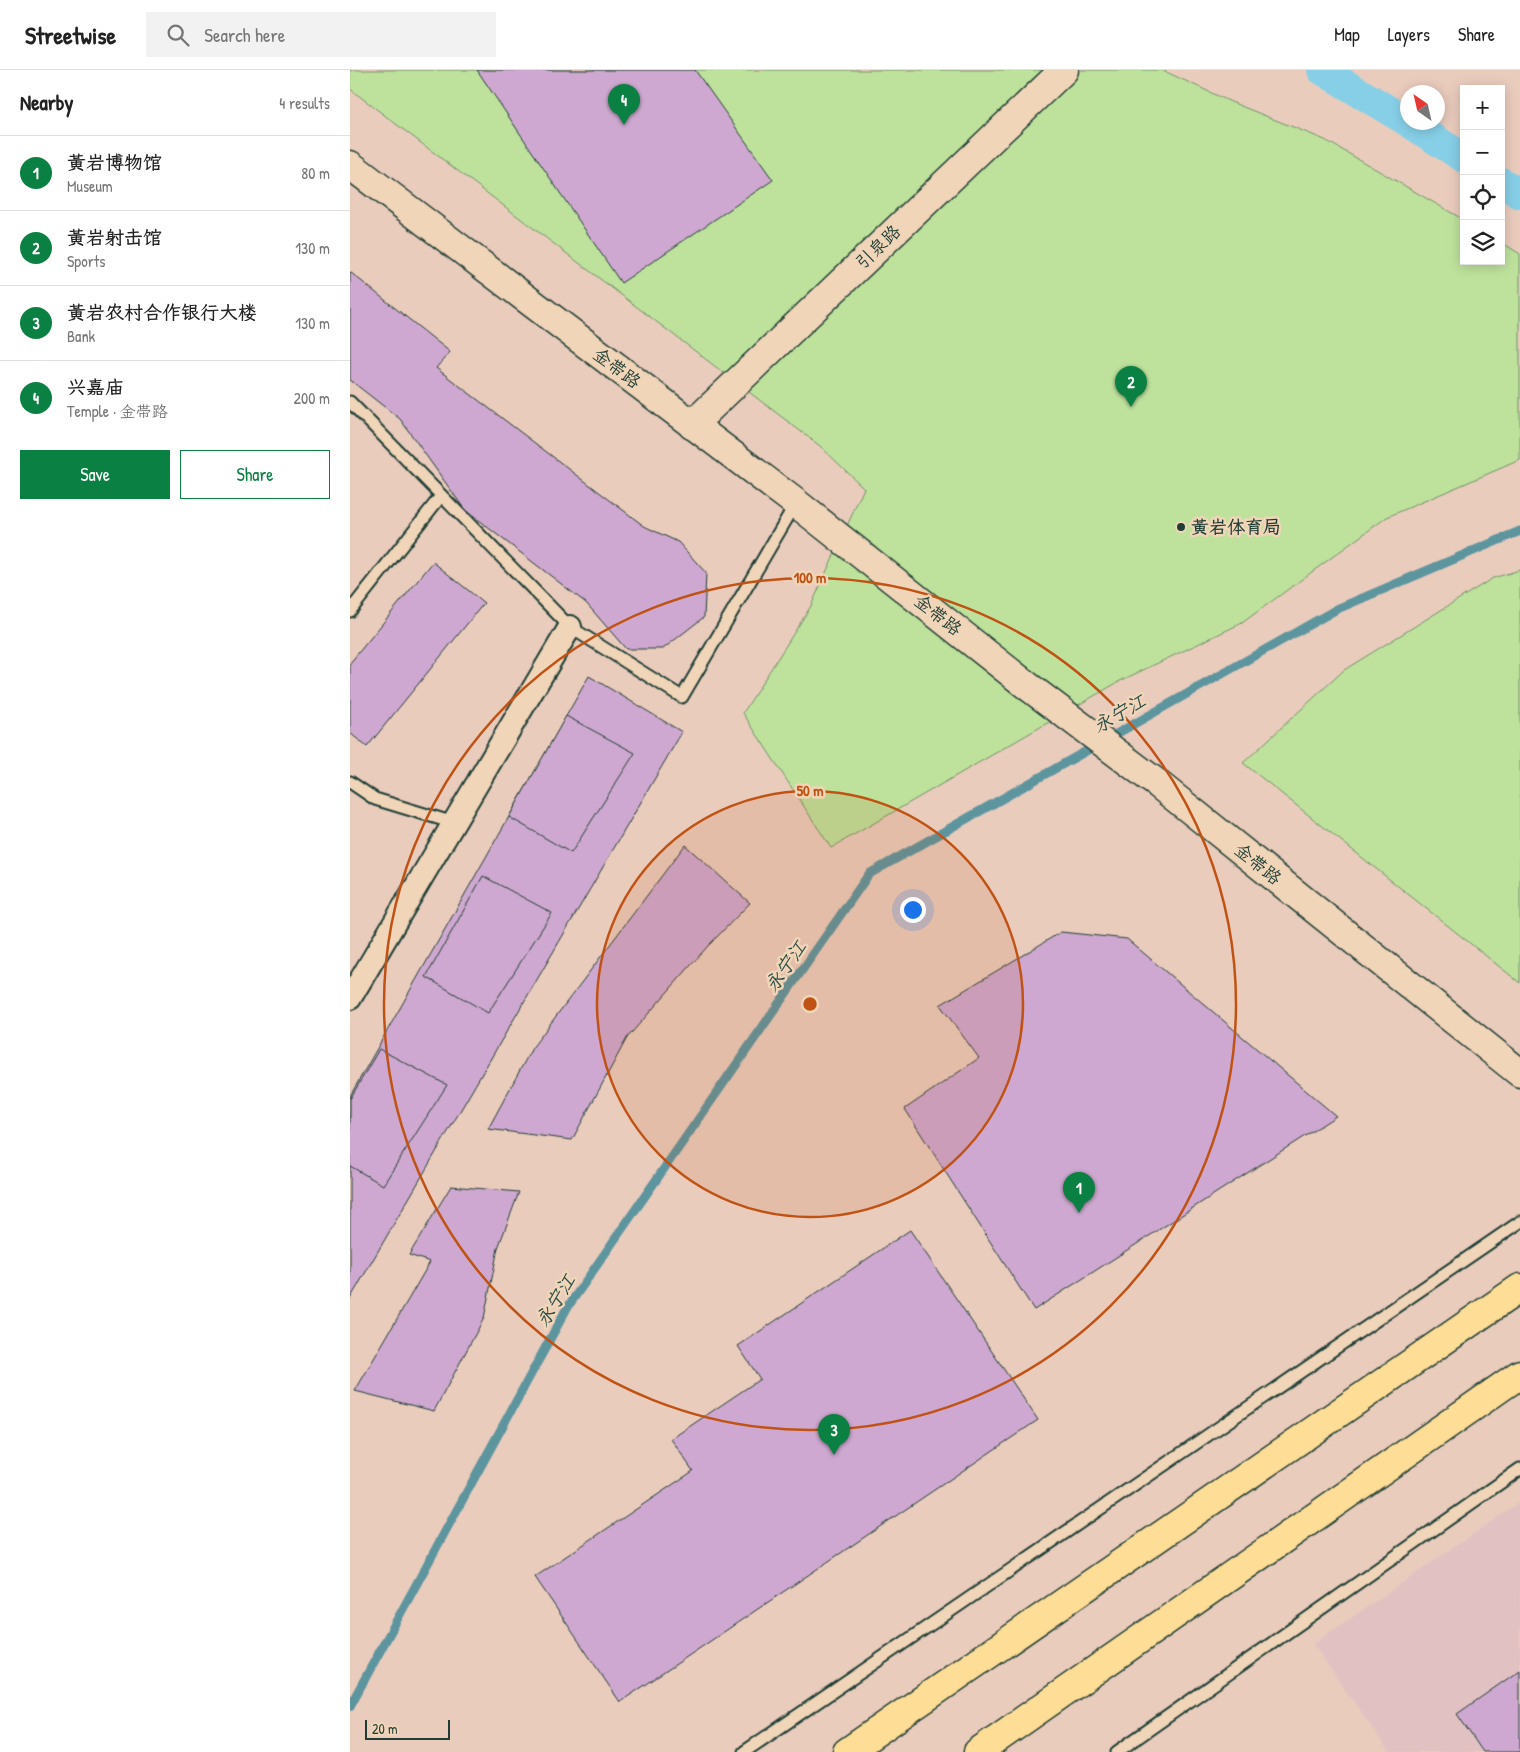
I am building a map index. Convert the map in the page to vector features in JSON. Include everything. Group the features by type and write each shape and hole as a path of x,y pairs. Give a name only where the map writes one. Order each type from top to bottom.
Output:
{"highway":[{"path":"847,1752 1520,1288"},
{"path":"978,1752 1520,1374"}],"main road":[{"name":"引泉路","path":"692,425 1064,70"},
{"name":"金带路","path":"350,165 796,503 1025,684 1158,784 1520,1073"}],"street":[{"path":"350,998 570,628"}],"lane":[{"path":"350,402 570,628 682,697 796,503"},
{"path":"350,611 441,496"},
{"path":"350,782 375,799 454,823"},
{"path":"744,1752 1520,1222"},
{"path":"1116,1752 1520,1469"}],"shaded area":[{"path":"1520,1502 1520,1752 1389,1752 1313,1644"}],"green space":[{"path":"350,70 1162,70 1231,102 1325,140 1460,218 1460,265 1505,265 1505,245 1520,254 1520,460 1387,517 1242,623 1120,681 831,848 743,713 811,606 864,488 820,446 350,89"},
{"path":"1520,570 1520,983 1243,763 1344,670 1493,578"}],"building":[{"path":"477,70 695,70 773,180 621,283"},
{"path":"350,272 450,352 436,368 644,526 678,542 706,573 704,617 663,649 626,649 586,603 465,510 400,419 350,380"},
{"path":"433,562 484,603 367,747 350,733 350,663"},
{"path":"589,676 682,732 350,1299 350,1096"},
{"path":"566,716 635,753 571,853 509,817"},
{"path":"685,845 750,903 707,947 627,1038 572,1140 488,1129 532,1048"},
{"path":"483,876 552,913 488,1013 426,977"},
{"path":"1061,932 1127,939 1336,1116 1034,1310 905,1109 979,1058 940,1005"},
{"path":"379,1049 447,1085 383,1185 350,1166 350,1099"},
{"path":"451,1186 519,1192 498,1248 484,1318 434,1411 355,1391 430,1262 409,1255"},
{"path":"910,1230 1038,1420 620,1702 535,1577 693,1471 671,1439 760,1379 738,1346"},
{"path":"1520,1670 1520,1752 1483,1752 1457,1714"}],"waterway":[{"path":"1322,70 1400,117"},
{"path":"1420,130 1460,155"},
{"path":"1505,185 1520,194"},
{"name":"永宁江","path":"350,1706 567,1308 869,874 1337,609 1520,531"}],"place":[{"name":"兴嘉庙","path":"624,125"},
{"name":"黄岩射击馆","path":"1131,407"},
{"name":"黄岩体育局","path":"1181,527"},
{"name":"黄岩博物馆","path":"1079,1213"},
{"name":"黄岩农村合作银行大楼","path":"834,1455"}]}
